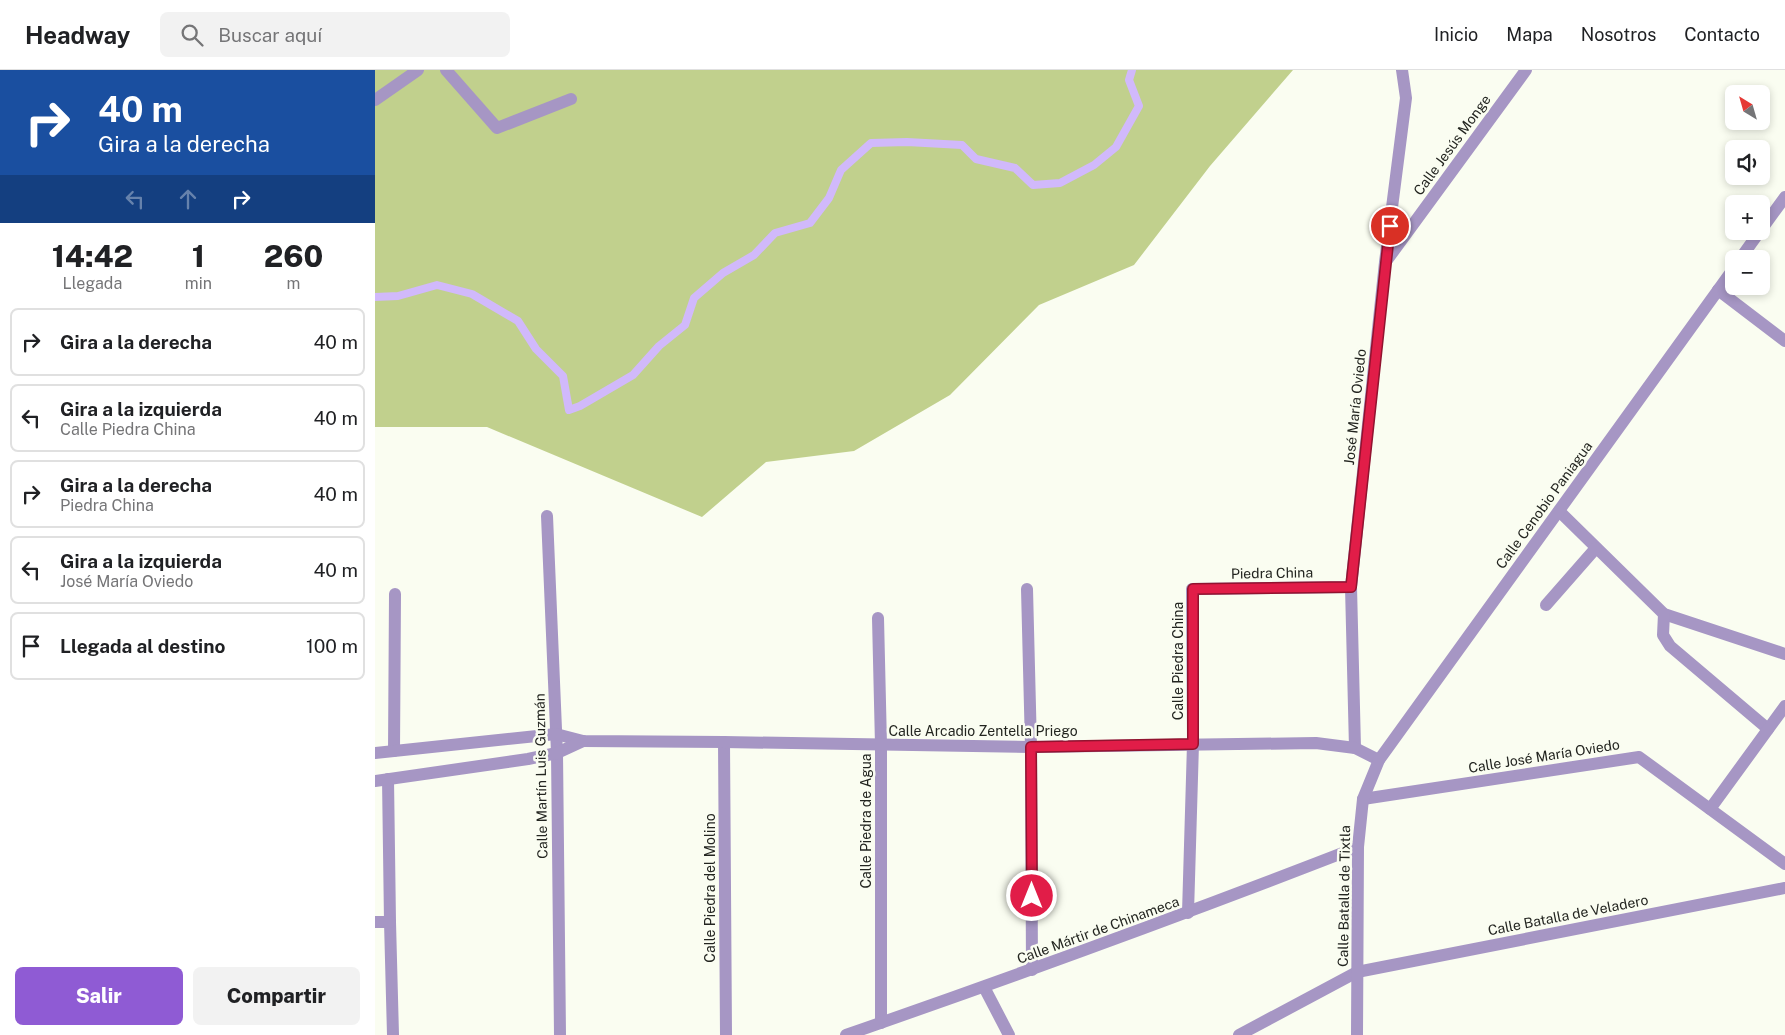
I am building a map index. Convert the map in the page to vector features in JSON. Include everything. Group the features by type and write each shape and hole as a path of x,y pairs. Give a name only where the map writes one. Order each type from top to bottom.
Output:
{"street":[{"path":"375,100 418,70"},
{"path":"446,70 497,128 571,99"},
{"name":"José María Oviedo","path":"1355,748 1351,587 1385,262 1407,98 1402,70"},
{"name":"Calle Jesús Monge","path":"1385,262 1526,70"},
{"path":"1770,218 1785,197"},
{"name":"Calle Cenobio Paniagua","path":"1379,760 1725,280"},
{"path":"1718,290 1785,342"},
{"path":"1559,511 1664,614 1785,654"},
{"name":"Calle Martín Luis Guzmán","path":"547,516 557,753 560,1035"},
{"path":"1546,605 1596,548"},
{"name":"Piedra China","path":"1193,589 1351,587"},
{"path":"1027,589 1031,747 1032,970"},
{"name":"Calle Piedra China","path":"1188,913 1193,744 1193,589"},
{"path":"394,751 395,594"},
{"path":"1664,614 1663,635 1669,646 1768,729"},
{"name":"Calle Piedra de Agua","path":"878,618 881,745 881,1023"},
{"path":"1710,809 1785,706"},
{"name":"Calle Arcadio Zentella Priego","path":"375,753 556,734 583,741 1031,747 1316,743 1355,748 1379,760"},
{"name":"Calle Arcadio Zentella Priego","path":"381,780 557,753 583,741"},
{"name":"Calle Piedra del Molino","path":"724,742 726,1035"},
{"name":"Calle José María Oviedo","path":"1363,799 1639,757 1785,864"},
{"name":"Calle Batalla de Tixtla","path":"1357,1035 1358,847 1363,799 1379,760"},
{"path":"381,780 393,1035"},
{"name":"Calle Mártir de Chinameca","path":"846,1035 1188,913 1358,847"},
{"name":"Calle Batalla de Veladero","path":"1239,1035 1357,972 1785,888"},
{"path":"375,922 389,922"},
{"path":"984,987 1009,1035"}],"green space":[{"path":"375,70 1293,70 1210,166 1134,265 1039,305 950,395 854,451 766,462 702,517 487,427 375,427"}],"waterway":[{"path":"375,297 398,296 437,285 472,294 518,321 536,349 563,376 569,410 580,406 633,375 659,346 685,325 694,298 723,273 754,255 775,233 810,223 829,198 841,170 871,143 907,142 962,145 976,159 1015,168 1033,185 1060,183 1094,165 1116,147 1139,106 1129,80 1132,70"}],"route":[{"path":"1032,896 1031,747 1193,744 1193,589 1351,587 1390,226"}]}
